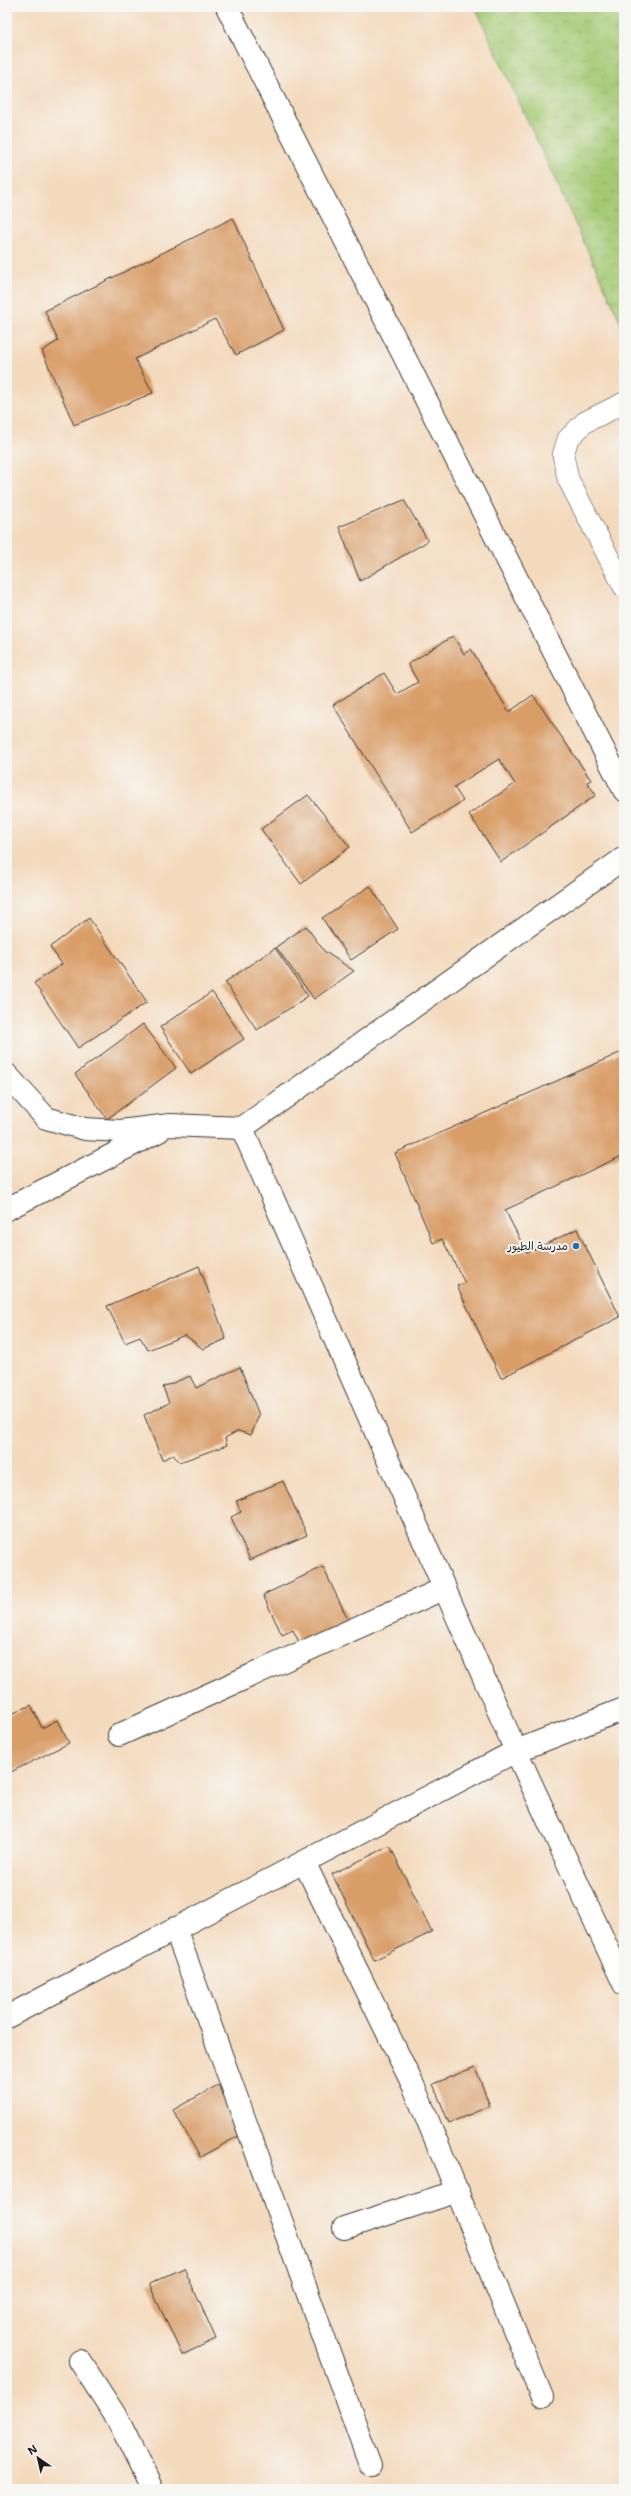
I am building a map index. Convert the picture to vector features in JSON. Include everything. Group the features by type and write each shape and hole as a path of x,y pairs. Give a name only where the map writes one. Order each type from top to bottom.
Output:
{"street":[{"path":"227,7 624,790"},
{"path":"7,1075 46,1118 85,1129 120,1131 170,1125 242,1128 624,858"},
{"path":"7,1209 170,1125"},
{"path":"242,1128 516,1751 624,1984"},
{"path":"119,1735 444,1588"},
{"path":"7,2017 516,1751 624,1709"},
{"path":"304,1862 414,2087 542,2397"},
{"path":"175,1928 370,2465"},
{"path":"344,2228 458,2191"},
{"path":"80,2361 116,2418 152,2489"}],"lane":[{"path":"624,403 585,422 568,439 563,455 568,479 624,587"}],"green space":[{"path":"475,7 624,7 624,329"}],"building":[{"path":"233,218 284,330 236,355 215,319 135,359 153,393 74,425 42,351 58,341 45,311"},
{"path":"404,500 428,541 360,581 339,527"},
{"path":"453,636 464,654 471,649 509,712 533,695 591,780 587,782 596,795 501,862 469,814 515,784 499,759 454,787 463,801 412,832 333,705 384,673 397,694 418,682 408,664"},
{"path":"308,795 350,847 301,884 261,829"},
{"path":"370,886 398,929 351,960 322,918"},
{"path":"89,918 147,1002 78,1048 34,983 62,964 50,947"},
{"path":"306,926 324,951 354,971 314,999 276,947"},
{"path":"275,948 308,996 257,1030 225,982"},
{"path":"212,992 244,1039 191,1074 160,1027"},
{"path":"143,1024 176,1068 107,1119 75,1074"},
{"path":"624,1051 624,1155 505,1210 527,1253 577,1229 620,1317 501,1378 457,1286 465,1283 442,1239 433,1243 395,1153"},
{"path":"199,1266 226,1339 203,1349 185,1335 148,1350 140,1337 125,1343 107,1306"},
{"path":"240,1367 259,1415 251,1435 238,1431 225,1438 227,1445 180,1462 173,1455 162,1460 144,1415 169,1403 163,1387 190,1376 196,1388"},
{"path":"283,1481 307,1535 250,1560 231,1517 241,1512 236,1501"},
{"path":"323,1567 350,1624 301,1646 293,1630 282,1635 263,1595"},
{"path":"31,1705 42,1728 57,1720 69,1743 7,1774 7,1716"},
{"path":"390,1846 432,1932 374,1960 332,1874"},
{"path":"475,2067 490,2106 449,2123 433,2084"},
{"path":"218,2085 244,2133 200,2157 173,2110"},
{"path":"184,2268 216,2339 182,2355 149,2284"}],"place":[{"name":"مدرسة الطيور","path":"576,1246"}]}
